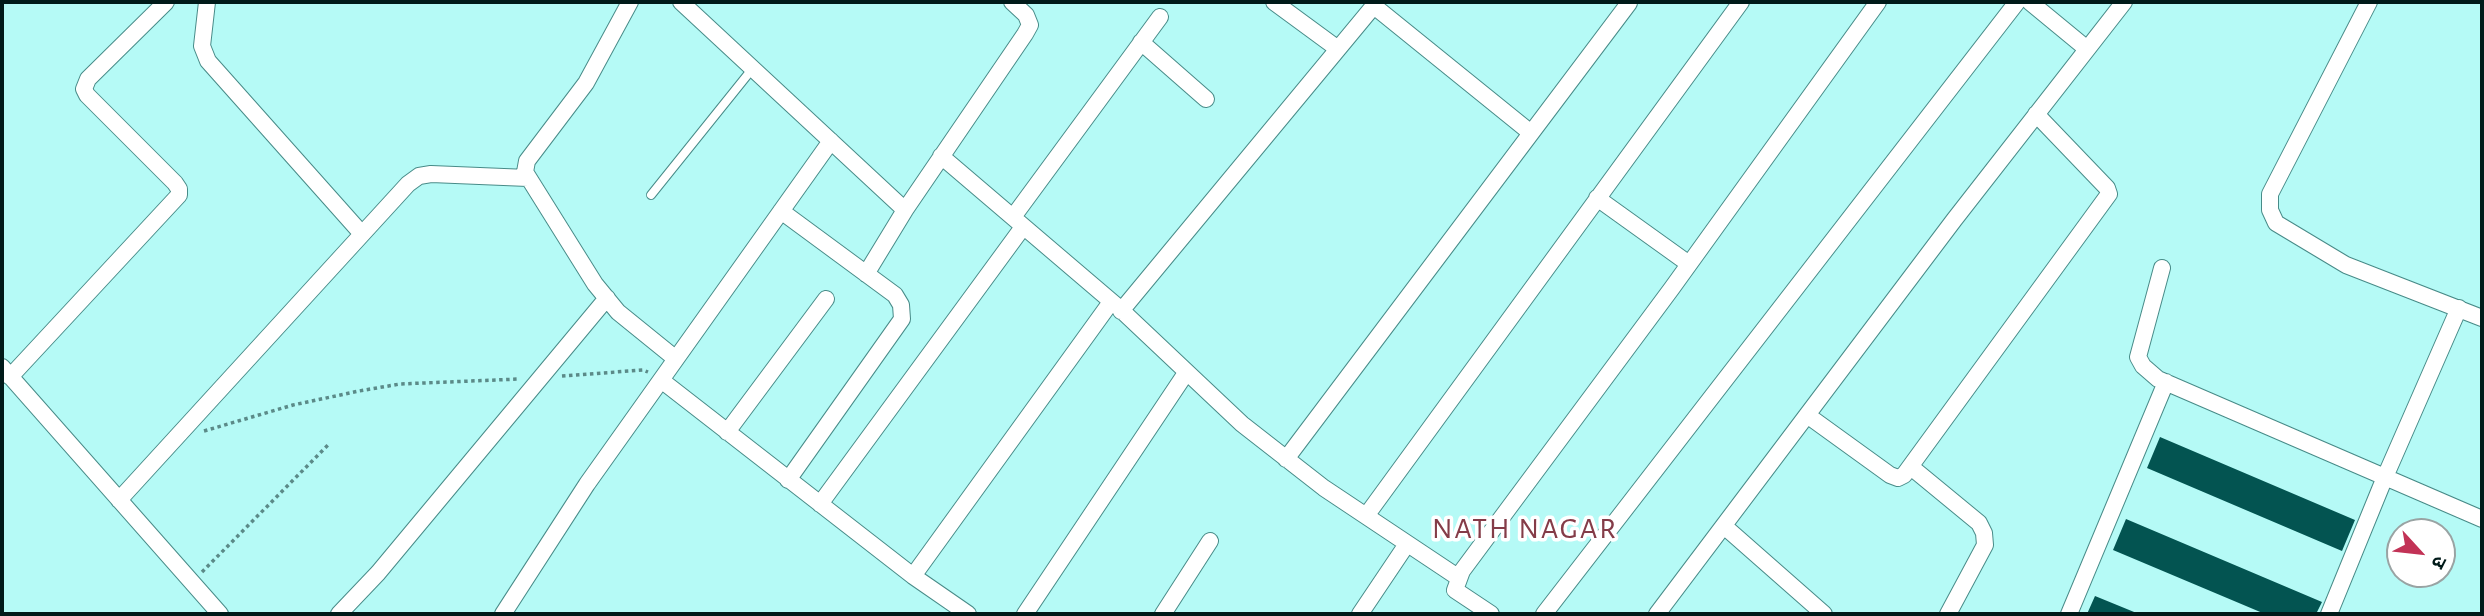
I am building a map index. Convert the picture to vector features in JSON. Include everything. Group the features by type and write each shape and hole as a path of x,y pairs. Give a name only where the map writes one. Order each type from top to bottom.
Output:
{"street":[{"path":"166,2 89,79 84,89 175,183 179,195 6,372 192,582 216,613"},
{"path":"207,2 202,46 208,61 362,234"},
{"path":"630,2 586,83 527,161 526,172 595,284 618,312 676,359"},
{"path":"681,2 905,210"},
{"path":"866,274 905,210 1030,25 1026,15 1012,2"},
{"path":"1274,2 1338,49"},
{"path":"1366,516 1741,2"},
{"path":"1491,614 1455,590 1462,571 1878,2"},
{"path":"1544,614 2017,2"},
{"path":"2030,2 2087,49"},
{"path":"1657,614 2124,2"},
{"path":"2369,2 2270,194 2270,210 2276,223 2346,265 2482,318"},
{"path":"1286,460 1629,3"},
{"path":"913,576 1116,306 1376,4 1531,133"},
{"path":"820,504 1160,17"},
{"path":"1141,42 1206,99"},
{"path":"1807,415 1890,475 1898,478 1911,467 2109,194 2107,188 2036,114"},
{"path":"503,614 587,484 831,141"},
{"path":"942,156 1116,306 1242,424 1286,460 1459,578"},
{"path":"119,500 408,184 419,176 431,174 528,178"},
{"path":"1597,198 1689,264"},
{"path":"781,211 895,295 901,305 902,319 788,480"},
{"path":"2162,268 2138,357 2143,366 2166,382 2482,519"},
{"path":"339,614 378,573 607,298"},
{"path":"727,432 826,299"},
{"path":"2329,614 2459,308"},
{"path":"1025,614 1186,373"},
{"path":"661,380 913,576 968,614"},
{"path":"2069,614 2166,382"},
{"path":"1911,467 1979,523 1984,533 1985,545 1948,614"},
{"path":"1724,526 1824,614"},
{"path":"1163,614 1210,541"},
{"path":"1360,614 1408,544"}],"lane":[{"path":"651,195 753,68"}],"path":[{"path":"201,432 293,405 400,384 541,378 643,370 661,380"},
{"path":"192,582 329,444"}],"building":[{"path":"2160,437 2355,520 2342,551 2147,468"},
{"path":"2126,519 2322,602 2316,614 2265,614 2113,550"},
{"path":"2095,596 2139,614 2087,614"}],"district":[{"name":"NATH NAGAR","path":"1525,529"}]}
